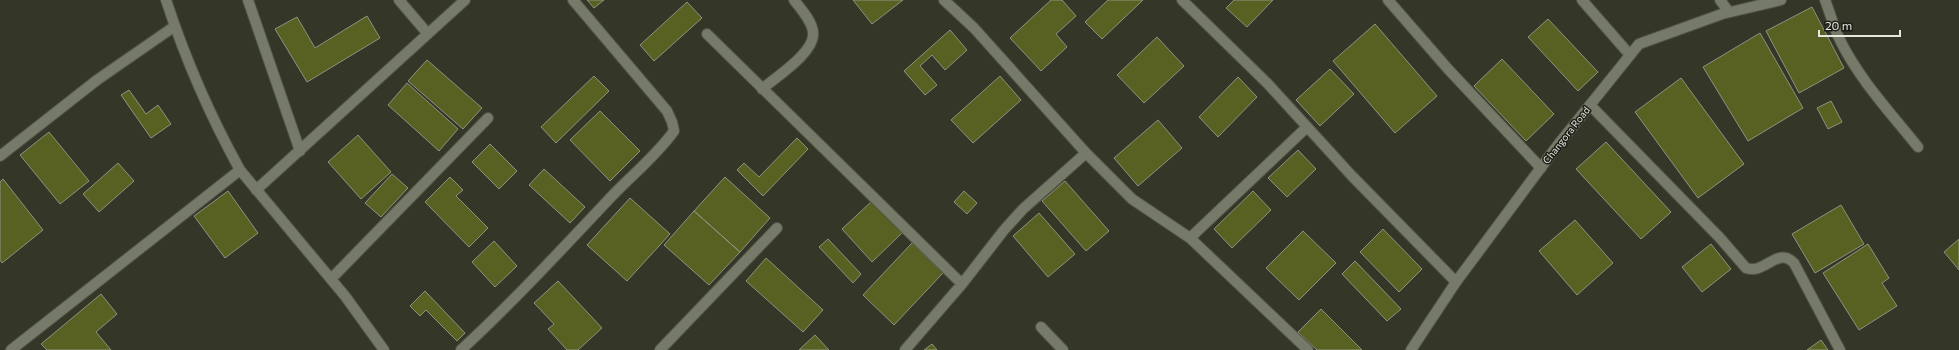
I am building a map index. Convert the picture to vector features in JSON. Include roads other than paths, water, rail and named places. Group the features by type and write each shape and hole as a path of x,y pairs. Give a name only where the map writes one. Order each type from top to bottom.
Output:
{"street":[{"path":"166,0 184,52 216,125 240,170 330,279 384,350"},
{"path":"248,0 300,151"},
{"path":"399,0 428,34"},
{"path":"256,190 465,0"},
{"path":"461,350 538,274 625,182 662,147 674,131 667,111 573,0"},
{"path":"762,88 800,58 812,43 814,33 794,0"},
{"path":"944,0 974,28 1086,153 1132,199 1190,238 1308,350"},
{"path":"1182,0 1268,84 1307,127 1456,282"},
{"path":"1388,0 1448,69 1541,168"},
{"path":"1582,0 1630,55"},
{"path":"1720,0 1729,12"},
{"name":"Changora Road","path":"1412,350 1456,282 1541,168 1639,44 1729,12 1781,0"},
{"path":"1825,0 1838,37 1852,61 1867,83 1918,147"},
{"path":"0,156 97,80 175,26"},
{"path":"707,34 962,284"},
{"path":"1590,105 1720,238 1746,268 1757,269 1779,257 1784,256 1794,263 1840,350"},
{"path":"330,279 488,118"},
{"path":"1190,238 1307,127"},
{"path":"905,350 962,284 1022,209 1086,153"},
{"path":"11,350 240,170"},
{"path":"660,350 777,228"},
{"path":"1041,327 1062,350"}]}
